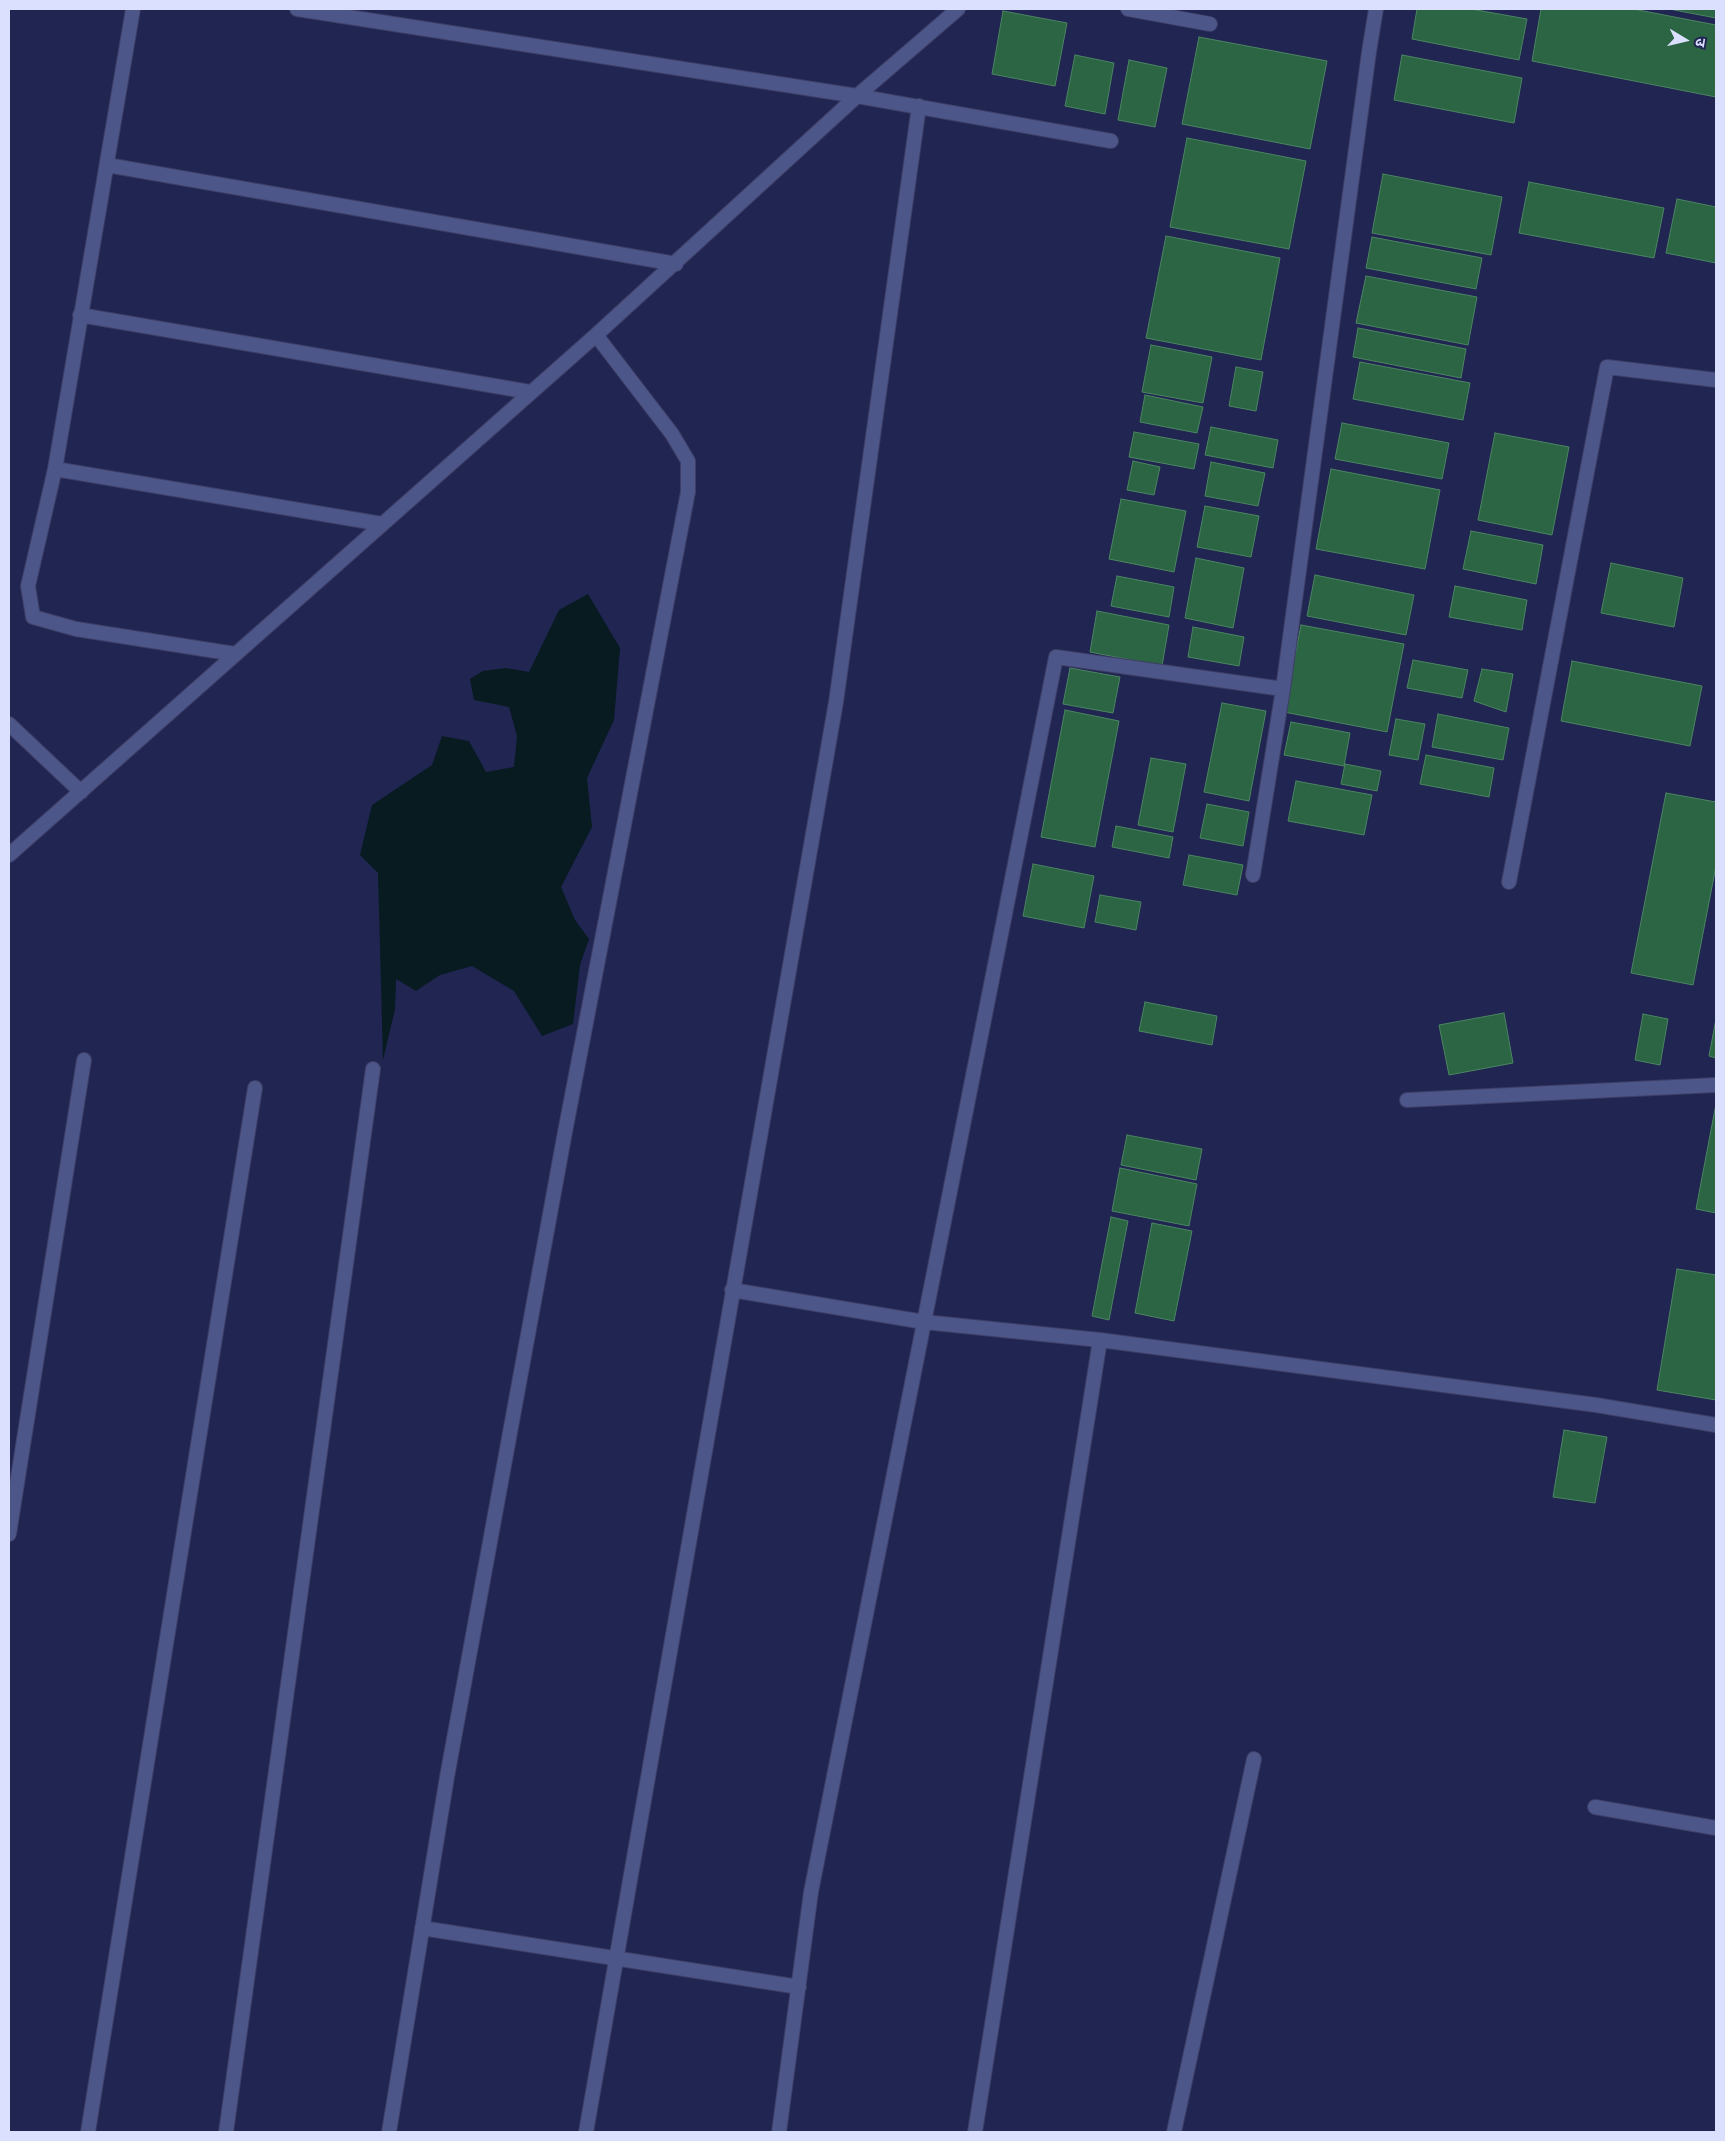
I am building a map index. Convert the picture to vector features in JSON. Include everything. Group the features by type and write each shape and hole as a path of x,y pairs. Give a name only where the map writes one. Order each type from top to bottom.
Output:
{"street":[{"path":"132,9 55,469 28,586 33,617 76,629 235,654"},
{"path":"297,9 858,96 1111,140"},
{"path":"9,855 676,264 858,96 958,9"},
{"path":"1128,9 1210,24"},
{"path":"1253,875 1284,689 1376,9"},
{"path":"586,2132 836,702 919,106"},
{"path":"107,165 676,264"},
{"path":"80,315 530,392"},
{"path":"389,2132 450,1757 565,1132 688,492 688,461 672,434 596,335"},
{"path":"1509,882 1607,367 1716,380"},
{"path":"55,469 382,524"},
{"path":"779,2132 811,1892 1056,657 1284,689"},
{"path":"9,724 81,792"},
{"path":"9,1534 84,1060"},
{"path":"226,2132 373,1069"},
{"path":"1407,1100 1716,1085"},
{"path":"88,2132 255,1088"},
{"path":"732,1290 924,1322 1100,1340 1586,1403 1716,1425"},
{"path":"975,2132 1100,1340"},
{"path":"1174,2132 1254,1759"},
{"path":"1595,1807 1716,1828"},
{"path":"422,1928 798,1987"}],"water":[{"path":"588,594 620,648 614,720 587,778 592,827 561,887 575,920 589,939 580,965 573,1024 542,1036 514,991 472,966 440,975 416,991 396,979 395,1009 383,1060 378,873 360,855 372,805 432,765 442,736 469,741 486,772 514,767 517,736 509,707 474,700 470,679 483,671 506,668 529,672 559,610"}],"building":[{"path":"1417,9 1471,9 1527,19 1519,60 1412,39"},
{"path":"1541,9 1633,9 1716,25 1716,97 1532,61"},
{"path":"1669,9 1716,9 1716,18"},
{"path":"1003,11 1067,23 1055,86 992,74"},
{"path":"1199,37 1327,61 1310,149 1182,124"},
{"path":"1075,55 1114,63 1105,114 1065,106"},
{"path":"1402,55 1522,78 1514,123 1394,100"},
{"path":"1129,60 1167,68 1155,127 1118,120"},
{"path":"1187,138 1306,161 1289,249 1170,227"},
{"path":"1383,174 1502,197 1491,255 1372,233"},
{"path":"1529,182 1664,208 1654,258 1519,233"},
{"path":"1677,199 1716,207 1716,263 1666,253"},
{"path":"1166,236 1280,258 1261,360 1146,338"},
{"path":"1372,237 1482,258 1476,289 1366,268"},
{"path":"1366,276 1477,297 1468,345 1356,323"},
{"path":"1358,328 1466,349 1461,378 1353,357"},
{"path":"1151,345 1212,357 1203,403 1142,392"},
{"path":"1360,362 1470,383 1463,420 1353,399"},
{"path":"1236,367 1263,372 1256,411 1229,406"},
{"path":"1145,395 1203,407 1197,433 1140,422"},
{"path":"1342,423 1449,443 1442,479 1335,459"},
{"path":"1211,427 1278,440 1273,468 1205,455"},
{"path":"1134,432 1199,444 1194,469 1129,457"},
{"path":"1495,433 1569,447 1552,535 1478,520"},
{"path":"1133,461 1160,467 1154,495 1127,490"},
{"path":"1211,462 1265,473 1258,506 1205,496"},
{"path":"1331,469 1440,490 1425,569 1316,549"},
{"path":"1121,499 1186,511 1174,572 1109,559"},
{"path":"1205,506 1259,516 1251,557 1197,547"},
{"path":"1471,531 1543,545 1536,584 1463,569"},
{"path":"1196,558 1244,568 1233,628 1185,618"},
{"path":"1611,563 1683,578 1674,627 1601,613"},
{"path":"1315,575 1414,595 1406,635 1307,616"},
{"path":"1117,576 1174,587 1169,617 1111,606"},
{"path":"1455,586 1527,600 1522,630 1449,617"},
{"path":"1097,611 1169,625 1162,666 1090,652"},
{"path":"1301,625 1404,644 1387,732 1284,712"},
{"path":"1193,627 1244,637 1239,666 1188,657"},
{"path":"1413,660 1468,670 1462,698 1407,688"},
{"path":"1572,661 1702,686 1690,746 1561,721"},
{"path":"1070,668 1120,677 1113,713 1063,704"},
{"path":"1482,669 1513,674 1506,712 1474,701"},
{"path":"1222,703 1266,711 1249,801 1204,792"},
{"path":"1065,710 1119,721 1095,847 1041,837"},
{"path":"1438,714 1509,728 1503,760 1432,747"},
{"path":"1396,719 1425,724 1418,760 1389,755"},
{"path":"1291,722 1350,733 1344,766 1284,755"},
{"path":"1426,755 1494,768 1489,797 1420,784"},
{"path":"1151,758 1186,764 1173,832 1138,825"},
{"path":"1345,764 1381,771 1377,791 1341,784"},
{"path":"1296,781 1372,795 1364,835 1288,821"},
{"path":"1666,793 1716,802 1716,866 1693,985 1631,973"},
{"path":"1207,804 1249,812 1243,846 1200,838"},
{"path":"1116,826 1173,837 1169,858 1112,847"},
{"path":"1189,855 1243,865 1237,895 1183,885"},
{"path":"1033,864 1094,876 1084,928 1023,916"},
{"path":"1100,895 1141,902 1136,930 1095,922"},
{"path":"1145,1002 1217,1016 1212,1045 1139,1031"},
{"path":"1504,1013 1513,1063 1449,1075 1439,1025"},
{"path":"1643,1014 1668,1019 1660,1065 1635,1060"},
{"path":"1716,1019 1716,1058 1709,1056"},
{"path":"1716,1104 1716,1213 1696,1209"},
{"path":"1127,1135 1202,1149 1196,1180 1121,1165"},
{"path":"1120,1168 1197,1184 1189,1226 1112,1211"},
{"path":"1111,1217 1128,1221 1109,1320 1092,1316"},
{"path":"1152,1223 1192,1231 1174,1321 1135,1313"},
{"path":"1677,1269 1716,1275 1716,1400 1657,1390"},
{"path":"1564,1430 1607,1437 1595,1503 1553,1497"}]}
